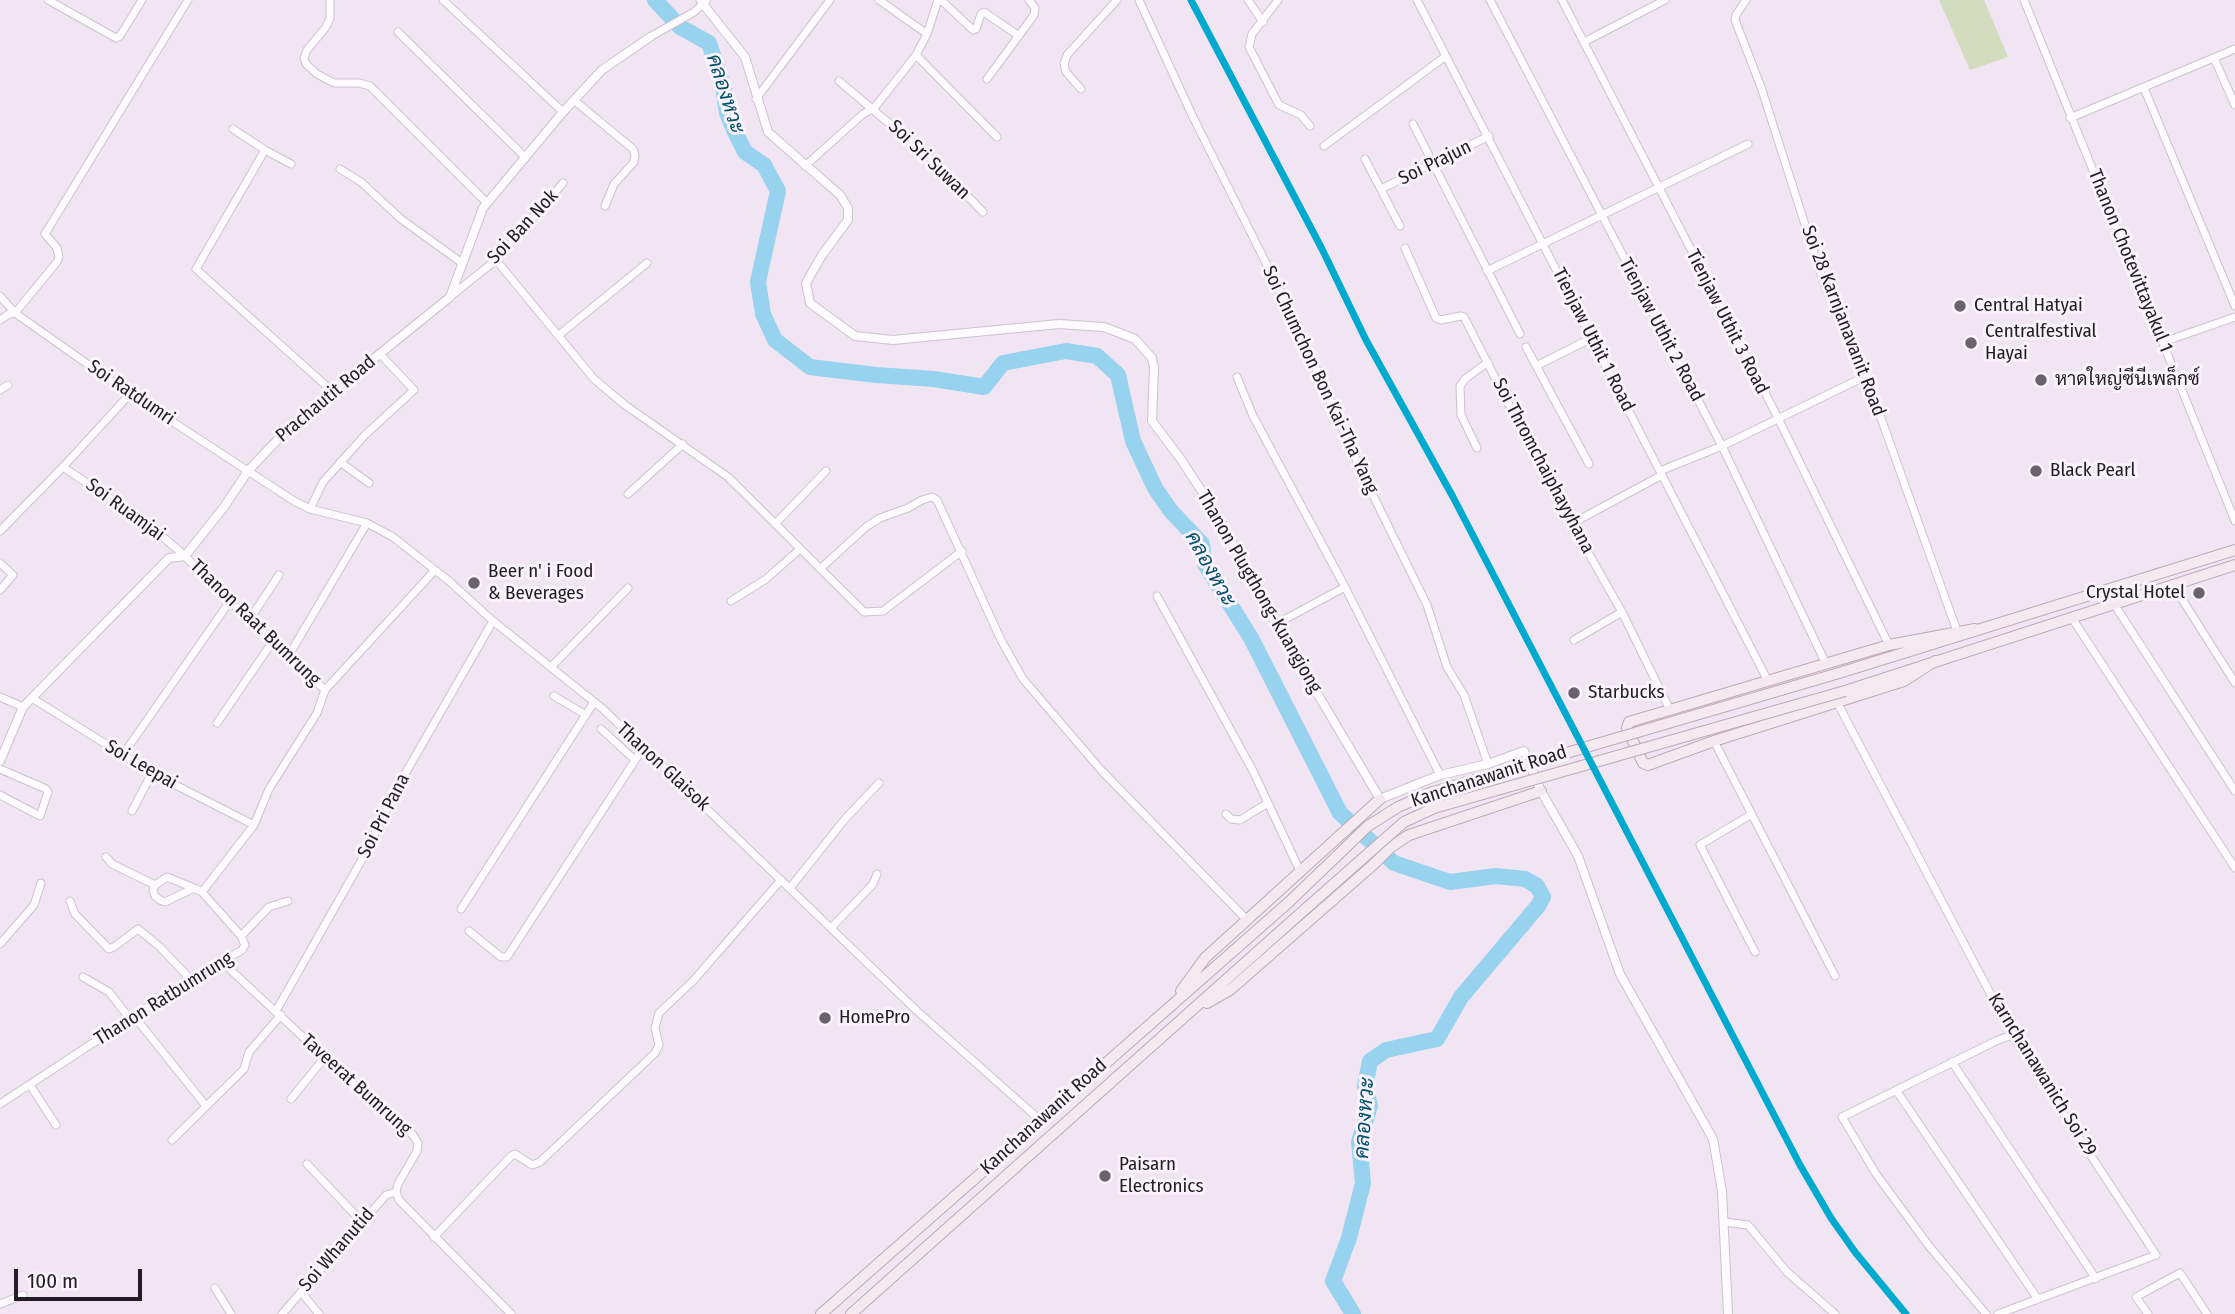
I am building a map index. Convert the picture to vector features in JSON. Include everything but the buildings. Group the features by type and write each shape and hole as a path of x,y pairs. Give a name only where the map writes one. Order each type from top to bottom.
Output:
{"main road":[{"name":"Kanchanawanit Road","path":"821,1314 1289,902 1368,826 1398,807 1430,793 1939,643 1975,629 2235,550"},
{"name":"Kanchanawanit Road","path":"851,1314 1404,822 1434,808 1845,691 2173,585 2233,569"},
{"path":"1935,661 1904,681 1645,765 1627,725 1889,645 1975,629"},
{"path":"1183,1017 1230,990 1391,846 1409,835 1541,791"},
{"path":"1171,1004 1205,958 1380,799"}],"street":[{"path":"48,0 116,38 120,36 142,0"},
{"path":"0,320 16,313 59,257 57,248 45,234 188,0"},
{"path":"330,0 330,18 307,50 304,58 306,64 334,83 370,86 487,202"},
{"path":"443,0 563,112"},
{"path":"756,99 830,0"},
{"path":"878,0 927,34"},
{"path":"805,166 863,114 874,108 916,55 940,0 973,30 984,12 1019,36"},
{"path":"987,79 1036,11 1029,0"},
{"path":"1081,89 1066,72 1064,64 1068,55 1117,0"},
{"name":"Soi Chumchon Bon Kai-Tha Yang","path":"1139,0 1297,325 1363,475 1427,605 1447,667 1464,695 1488,764"},
{"path":"1248,0 1263,22"},
{"path":"1278,0 1252,34 1249,47 1279,104 1301,115 1310,126"},
{"name":"Tienjaw Uthit 1 Road","path":"1417,0 1768,681"},
{"name":"Tienjaw Uthit 2 Road","path":"1490,0 1722,446 1826,664"},
{"name":"Tienjaw Uthit 3 Road","path":"1562,0 1778,418 1889,645"},
{"path":"1584,42 1665,0"},
{"name":"Soi 28 Karnjanavanit Road","path":"1746,0 1735,20 1761,88 1824,284 1866,376 1957,631"},
{"name":"Thanon Chotevittayakul 1","path":"2024,0 2235,521"},
{"path":"450,297 482,208 563,112 603,70 650,37 694,12 703,1"},
{"name":"Thanon Plugthong-Kuangjong","path":"703,1 745,57 768,132 840,195 848,208 848,220 821,255 806,283 810,303 855,336 893,340 1059,324 1104,327 1121,332 1141,343 1152,358 1154,368 1152,421 1180,458 1217,516 1276,624 1380,799"},
{"path":"398,32 525,157"},
{"path":"2070,118 2235,49"},
{"path":"916,55 997,138"},
{"path":"1324,146 1446,56"},
{"path":"2214,58 2235,105"},
{"name":"Soi Sri Suwan","path":"839,80 930,158 983,212"},
{"path":"2144,88 2235,306"},
{"path":"575,101 633,149 635,155 634,162 614,184 605,206"},
{"path":"1413,124 1520,334"},
{"path":"233,129 291,164"},
{"name":"Soi Prajun","path":"1381,189 1489,136"},
{"path":"1488,271 1748,144"},
{"path":"265,150 196,269 332,391"},
{"path":"1365,159 1400,226"},
{"path":"340,169 361,181 401,219 462,263"},
{"name":"Soi Ban Nok","path":"450,297 496,260 563,183"},
{"name":"Soi Thromchaiphayyhana","path":"1405,248 1434,315 1441,320 1464,317 1552,489 1622,612 1670,710"},
{"path":"496,260 594,379 625,405 728,477 864,612 883,611 962,551"},
{"path":"559,335 647,263"},
{"name":"Soi Ratdumri","path":"0,296 16,313 130,394 248,471"},
{"name":"Prachautit Road","path":"0,761 23,707 169,558 185,556 224,507 248,471 293,424 450,297"},
{"path":"2163,342 2235,317"},
{"path":"1536,366 1592,338"},
{"path":"1526,347 1588,464"},
{"path":"310,509 323,482 340,462 414,390 380,354"},
{"path":"1477,448 1461,415 1460,386 1488,362"},
{"path":"1573,523 1661,473 1866,376"},
{"path":"1237,377 1253,416 1345,587 1440,775"},
{"path":"0,390 8,385"},
{"path":"0,531 130,394"},
{"path":"628,494 682,444"},
{"path":"340,462 369,484"},
{"name":"Soi Ruamjai","path":"63,467 149,525 185,556"},
{"name":"Thanon Glaisok","path":"248,471 310,509 367,523 393,537 435,570 493,621 594,702 916,1010 1040,1120"},
{"path":"775,524 826,471"},
{"path":"821,569 872,523 932,498 937,500 1023,679 1101,770 1247,920"},
{"path":"289,655 367,523"},
{"path":"731,601 766,579 800,549"},
{"name":"Thanon Raat Bumrung","path":"185,556 325,690"},
{"path":"0,563 13,575 0,590"},
{"path":"194,888 165,902 155,896 153,890 155,885 167,877 194,888 202,892 254,825 269,789 317,713 325,690 435,570"},
{"path":"250,619 279,575"},
{"path":"2173,585 2235,683"},
{"path":"1276,624 1345,587"},
{"path":"552,666 628,588"},
{"path":"1157,596 1268,803 1300,871"},
{"path":"122,756 230,601"},
{"path":"2114,604 2235,791"},
{"path":"1574,640 1622,612"},
{"path":"2071,618 2235,868"},
{"name":"Soi Pri Pana","path":"172,1140 244,1069 249,1052 278,1013 360,863 401,781 493,621"},
{"path":"217,723 273,641"},
{"path":"554,696 586,715"},
{"path":"0,697 23,707"},
{"name":"Soi Leepai","path":"32,698 122,756 254,825"},
{"path":"461,909 594,702"},
{"name":"Karnchanawanich Soi 29","path":"1838,704 2012,1035 2156,1255 1998,1314"},
{"path":"601,729 635,761"},
{"path":"1714,741 1835,976"},
{"path":"469,931 501,957 507,957 643,748"},
{"path":"1380,799 1440,775 1488,764 1524,751 1541,791 1578,856 1620,974 1713,1139 1722,1191 1728,1314"},
{"path":"0,769 47,789 48,792 40,816 0,795"},
{"path":"132,811 152,773"},
{"path":"790,888 845,819 879,783"},
{"path":"1226,814 1231,819 1240,820 1268,803"},
{"path":"1752,814 1700,845 1755,952"},
{"path":"106,857 112,864 155,885"},
{"path":"831,928 873,884 877,874"},
{"path":"434,1237 511,1156 515,1154 532,1165 540,1162 655,1053 659,1045 654,1028 659,1013 693,981 781,880"},
{"path":"0,944 34,905 41,883"},
{"name":"Thanon Ratbumrung","path":"0,1104 132,1017 242,950 245,945 241,936 202,892"},
{"path":"70,901 75,914 109,949 138,929 160,947 192,981"},
{"path":"241,936 269,907 288,901"},
{"name":"Taveerat Bumrung","path":"222,962 414,1135 418,1143 417,1151 396,1192"},
{"path":"83,977 109,992 206,1106"},
{"path":"1986,1314 1929,1246 1884,1184 1842,1117 2012,1035"},
{"path":"290,1099 325,1057"},
{"path":"1952,1062 2096,1279"},
{"path":"30,1085 56,1125"},
{"path":"1896,1090 2037,1298"},
{"path":"307,1164 362,1222"},
{"path":"396,1192 399,1200 511,1314"},
{"name":"Soi Whanutid","path":"282,1314 386,1195 396,1192"},
{"path":"1724,1222 1748,1225 1787,1272 1835,1314"},
{"path":"2148,1314 2136,1297 2180,1273 2207,1314"},
{"path":"215,1288 231,1314"},
{"path":"302,1292 319,1314"},
{"path":"0,1304 23,1295"}],"green space":[{"path":"1939,0 1984,0 2008,57 1970,70"}],"waterway":[{"name":"คลองหวะ","path":"655,0 680,27 709,43 723,86 727,113 735,132 745,152 764,165 778,191 758,282 763,314 775,340 810,367 934,379 984,387 1003,363 1066,351 1097,356 1118,375 1133,441 1155,488 1170,510 1202,544 1205,564 1251,638 1340,813 1394,863 1450,882 1496,876 1525,879 1537,886 1543,897 1461,997 1437,1039 1386,1050 1370,1061 1365,1086 1370,1106 1359,1142 1363,1183 1349,1238 1333,1281 1353,1314"}],"transit line":[{"path":"1191,0 1322,249 1366,340 1453,497 1800,1165 1831,1218 1855,1252 1906,1314"}],"place":[{"name":"Central Hatyai","path":"1960,306"},
{"name":"Centralfestival Hayai","path":"1971,343"},
{"name":"หาดใหญ่ซีนีเพล็กซ์","path":"2041,380"},
{"name":"Black Pearl","path":"2036,471"},
{"name":"Beer n' i Food & Beverages","path":"474,583"},
{"name":"Crystal Hotel","path":"2199,593"},
{"name":"Starbucks","path":"1574,693"},
{"name":"HomePro","path":"825,1018"},
{"name":"Paisarn Electronics","path":"1105,1176"}]}
